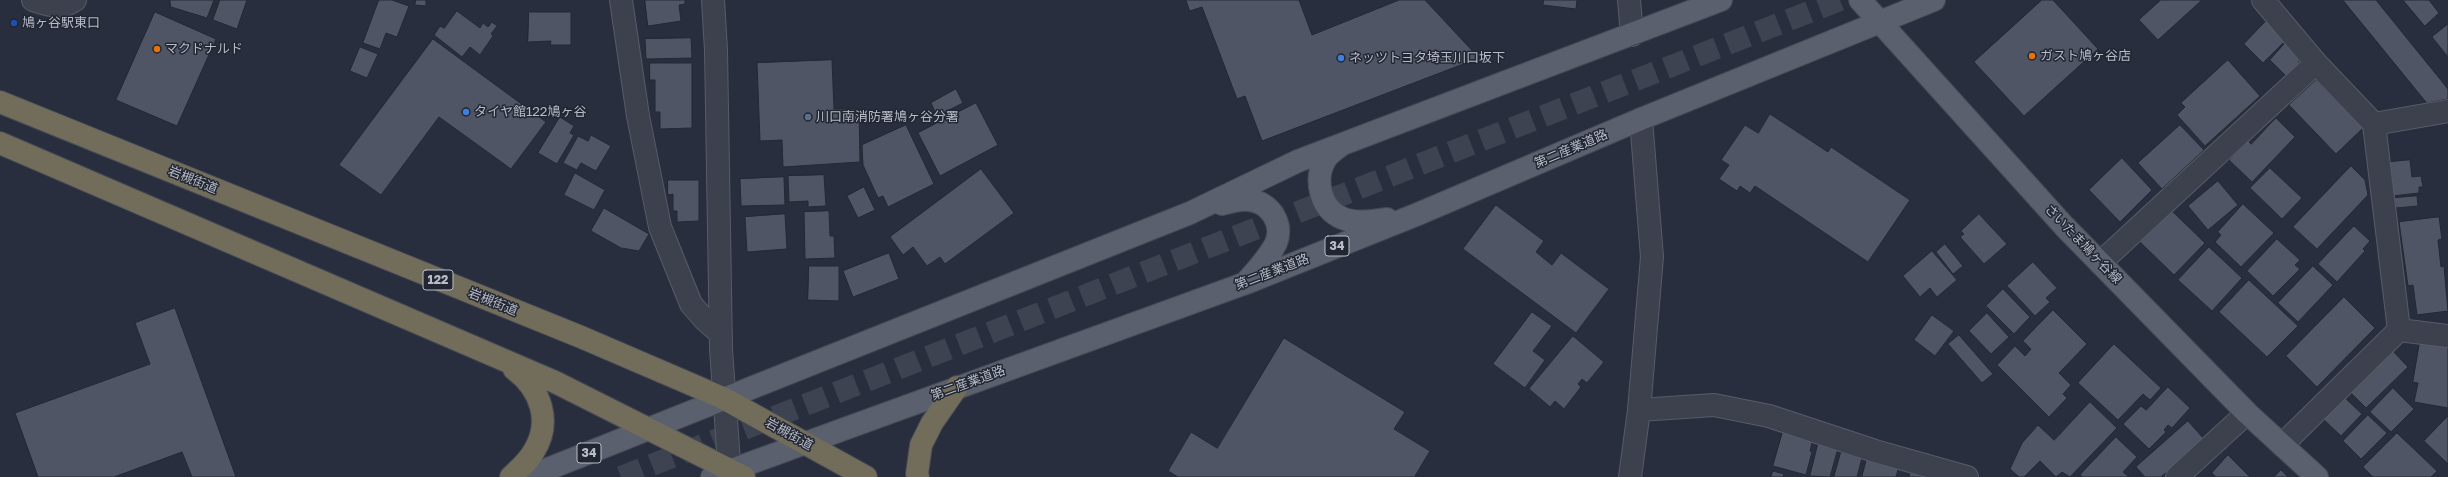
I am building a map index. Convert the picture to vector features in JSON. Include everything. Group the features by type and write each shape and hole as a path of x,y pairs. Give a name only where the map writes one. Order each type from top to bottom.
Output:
{"highway":[{"name":"岩槻街道","path":"0,102 574,334 723,398 866,477"},
{"path":"0,143 555,382 649,429 729,475"},
{"path":"501,359 533,386 541,408 543,432 540,439 534,452 511,477"},
{"path":"918,477 917,474 921,445 932,423 957,387"}],"main road":[{"name":"34","path":"528,477 1190,213 1298,161 1721,0"},
{"name":"さいたま鳩ヶ谷線","path":"1860,0 2064,226 2247,413 2317,477"},
{"name":"第二産業道路","path":"729,475 805,443 1246,283 1418,214 1641,119 1934,0"},
{"path":"1341,144 1325,159 1319,176 1321,194 1330,209 1341,218 1358,222 1418,214"},
{"path":"1190,213 1229,202 1250,200 1268,208 1275,217 1280,229 1276,242 1265,261 1246,283"}],"street":[{"path":"33,0 51,7 68,5 75,0"},
{"path":"621,0 639,124 660,227 691,304 704,319 721,334"},
{"path":"713,0 716,58 723,398 729,475"},
{"path":"1629,0 1632,35"},
{"path":"2263,0 2316,63 2374,124 2399,330"},
{"path":"2100,263 2316,63"},
{"path":"2374,124 2448,111"},
{"path":"1630,477 1639,410 1652,257 1641,119"},
{"path":"2399,330 2448,336"},
{"path":"2282,445 2399,330"},
{"path":"1639,410 1714,405 1769,416 1875,451 1967,477"},
{"path":"2177,477 2247,413"}],"building":[{"path":"170,0 214,0 207,18 171,7"},
{"path":"220,0 247,0 237,29 213,20"},
{"path":"379,0 392,0 409,6 397,37 386,33 380,49 363,43"},
{"path":"416,0 426,0 426,6 415,5"},
{"path":"645,0 685,0 685,4 679,5 681,21 648,26"},
{"path":"1186,0 1299,0 1312,35 1399,0 1425,0 1479,58 1262,141 1245,96 1237,99 1202,7 1190,11"},
{"path":"1544,0 1577,0 1576,9 1543,5"},
{"path":"2042,0 2053,0 2098,49 2024,116 1974,62"},
{"path":"2161,0 2202,0 2158,40 2139,20"},
{"path":"2343,0 2376,0 2448,89 2448,99 2427,103"},
{"path":"2403,0 2429,0 2439,13 2425,26"},
{"path":"457,11 480,28 483,23 488,27 492,22 497,26 491,34 493,36 480,55 470,47 462,57 434,35 440,26 444,28"},
{"path":"155,12 216,39 177,126 116,100"},
{"path":"529,12 571,12 571,45 550,45 551,41 528,42"},
{"path":"2268,19 2288,38 2263,63 2244,44"},
{"path":"2448,24 2448,57 2432,37"},
{"path":"691,38 692,58 646,59 645,39"},
{"path":"433,39 546,122 511,169 439,117 381,195 339,165"},
{"path":"2287,41 2300,53 2298,68 2288,78 2270,60"},
{"path":"360,47 378,54 367,78 350,71"},
{"path":"832,60 834,109 859,109 860,162 783,167 782,140 760,141 757,63"},
{"path":"2228,60 2260,96 2205,146 2177,115 2185,107 2181,103"},
{"path":"650,63 692,63 692,128 660,129 660,112 655,112 655,80 650,80"},
{"path":"2316,80 2363,128 2336,154 2289,105"},
{"path":"956,89 963,103 937,116 931,103"},
{"path":"976,103 998,145 940,176 918,133"},
{"path":"1770,114 1828,152 1831,147 1910,200 1868,262 1755,186 1750,193 1740,186 1737,191 1719,179 1729,165 1721,160 1745,125 1758,133"},
{"path":"560,117 574,126 570,133 574,135 557,164 538,153"},
{"path":"2276,118 2295,137 2252,182 2229,160 2247,140 2251,144"},
{"path":"906,125 934,184 888,207 883,196 878,198 863,165 862,145"},
{"path":"2180,125 2204,150 2162,189 2138,163"},
{"path":"591,135 611,146 596,171 581,163 577,170 563,163 578,136 588,141"},
{"path":"2122,158 2152,190 2120,222 2089,190"},
{"path":"2410,160 2412,177 2421,176 2423,187 2419,187 2419,193 2392,196 2389,162"},
{"path":"2351,166 2365,180 2368,195 2317,249 2293,227"},
{"path":"2270,168 2302,198 2282,219 2250,188"},
{"path":"981,169 1014,213 945,264 940,257 927,266 913,247 903,255 890,237"},
{"path":"575,173 605,190 594,210 564,195"},
{"path":"824,175 826,206 808,207 808,201 789,202 788,176"},
{"path":"784,177 785,205 741,206 740,179"},
{"path":"668,180 699,180 699,221 677,222 677,211 673,211 673,194 668,195"},
{"path":"2218,181 2238,205 2208,230 2188,206"},
{"path":"864,187 875,210 858,218 847,196"},
{"path":"2417,196 2418,206 2396,208 2394,198"},
{"path":"2243,204 2274,233 2241,267 2215,242 2221,235 2218,232"},
{"path":"1496,205 1544,241 1536,252 1552,265 1561,253 1609,289 1576,333 1463,249"},
{"path":"604,208 649,234 639,251 621,248 591,231"},
{"path":"2171,210 2205,243 2174,275 2140,242"},
{"path":"829,211 830,236 834,236 835,258 805,259 804,212"},
{"path":"785,214 787,249 747,252 745,217"},
{"path":"1979,214 2007,244 1984,264 1960,237 1964,234 1961,231"},
{"path":"2439,217 2442,239 2438,240 2441,267 2444,266 2448,311 2417,315 2413,285 2408,286 2399,222"},
{"path":"2354,226 2370,241 2363,249 2365,251 2337,282 2318,264"},
{"path":"2277,239 2300,260 2295,265 2300,269 2273,296 2247,271"},
{"path":"1945,244 1963,266 1953,274 1936,252"},
{"path":"2209,247 2242,278 2212,311 2178,280"},
{"path":"1932,251 1957,280 1937,297 1930,288 1920,297 1903,276"},
{"path":"889,253 899,279 853,297 843,271"},
{"path":"2033,262 2057,288 2046,298 2050,302 2035,316 2007,286"},
{"path":"809,266 839,266 839,301 808,300"},
{"path":"2313,266 2333,285 2298,322 2278,303"},
{"path":"2249,280 2298,326 2267,357 2219,312"},
{"path":"2003,289 2030,317 2014,334 1986,306"},
{"path":"2344,297 2375,328 2317,387 2286,356"},
{"path":"175,308 236,477 192,477 182,452 114,477 38,477 15,413 150,364 135,323"},
{"path":"2053,310 2087,344 2059,373 2071,385 2063,394 2067,398 2049,417 1997,365 2015,346 2025,356 2031,349 2023,341"},
{"path":"1532,312 1552,326 1533,351 1545,360 1525,388 1493,364"},
{"path":"1987,313 2009,337 1991,354 1969,331"},
{"path":"1932,315 1954,331 1935,356 1914,340"},
{"path":"1959,335 1993,374 1982,383 1948,344"},
{"path":"1573,336 1604,362 1587,383 1582,379 1578,384 1581,387 1564,409 1555,401 1550,407 1529,389"},
{"path":"1284,338 1405,412 1394,429 1430,451 1415,476 1417,477 1178,477 1168,471 1191,432 1217,448"},
{"path":"2420,341 2448,346 2448,408 2414,402 2418,383 2413,382"},
{"path":"2114,344 2161,388 2150,400 2143,394 2118,420 2078,383"},
{"path":"2391,349 2408,367 2366,408 2349,391"},
{"path":"2168,387 2190,408 2172,428 2168,425 2164,430 2166,432 2149,449 2123,424 2141,406 2146,410"},
{"path":"2393,388 2414,409 2391,432 2370,412"},
{"path":"2343,396 2362,414 2341,436 2322,418"},
{"path":"2090,402 2117,428 2070,477 2062,472 2056,477 2040,461 2024,477 2019,477 2010,469 2022,443 2038,425 2054,440"},
{"path":"2368,415 2387,433 2361,459 2343,441"},
{"path":"2448,416 2448,464 2424,441"},
{"path":"2188,421 2204,439 2161,477 2145,477 2136,467"},
{"path":"1783,431 1813,439 1810,451 1812,452 1806,475 1773,466"},
{"path":"2397,433 2437,471 2431,477 2373,477 2363,467"},
{"path":"2116,437 2137,457 2123,472 2129,477 2083,477 2080,475"},
{"path":"1819,440 1839,445 1830,477 1810,476"},
{"path":"1841,452 1862,458 1857,477 1834,477"},
{"path":"2228,455 2250,477 2216,477 2212,473"},
{"path":"1867,458 1899,466 1896,477 1862,477"},
{"path":"2281,470 2288,477 2274,477"},
{"path":"1773,471 1784,474 1783,477 1771,477"},
{"path":"1911,471 1935,477 1909,477"}],"tunnel":[{"path":"621,477 1840,0"}],"place":[{"name":"鳩ヶ谷駅東口","path":"14,23"},
{"name":"マクドナルド","path":"157,49"},
{"name":"ガスト鳩ヶ谷店","path":"2032,56"},
{"name":"ネッツトヨタ埼玉川口坂下","path":"1341,58"},
{"name":"タイヤ館122鳩ヶ谷","path":"466,112"},
{"name":"川口南消防署鳩ヶ谷分署","path":"808,117"}]}
